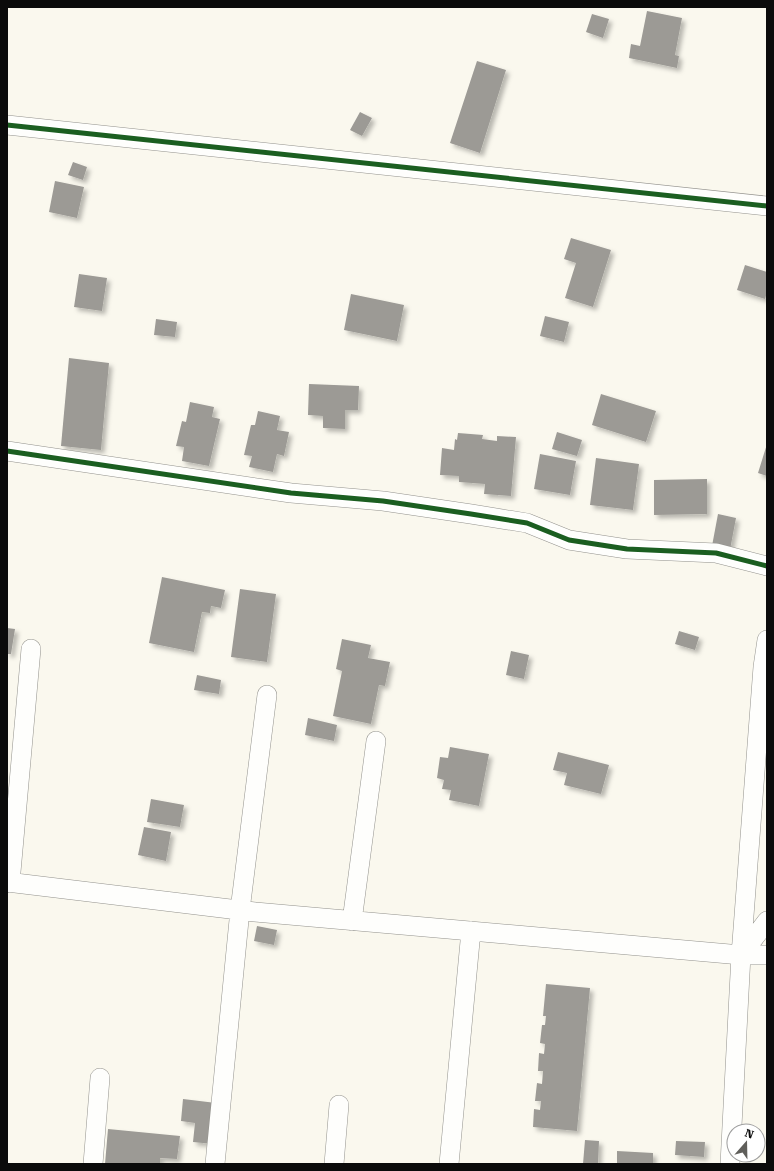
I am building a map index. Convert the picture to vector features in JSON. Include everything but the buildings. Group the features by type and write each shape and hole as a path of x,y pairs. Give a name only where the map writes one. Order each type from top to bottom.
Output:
{"street":[{"path":"7,125 767,206"},
{"path":"7,451 290,493 383,501 471,514 527,523 569,540 627,549 716,553 767,566"},
{"path":"730,1164 741,955 763,667 767,640"},
{"path":"31,649 8,883 240,910 352,921 741,955 767,955"},
{"path":"215,1164 240,910 267,695"},
{"path":"352,921 376,741"},
{"path":"741,955 767,921"},
{"path":"449,1164 471,931"},
{"path":"93,1164 100,1078"},
{"path":"334,1164 339,1105"}],"cycle path":[{"path":"7,125 767,206"},
{"path":"7,451 291,493 383,501 471,514 527,523 569,540 627,549 716,553 767,566"}]}
